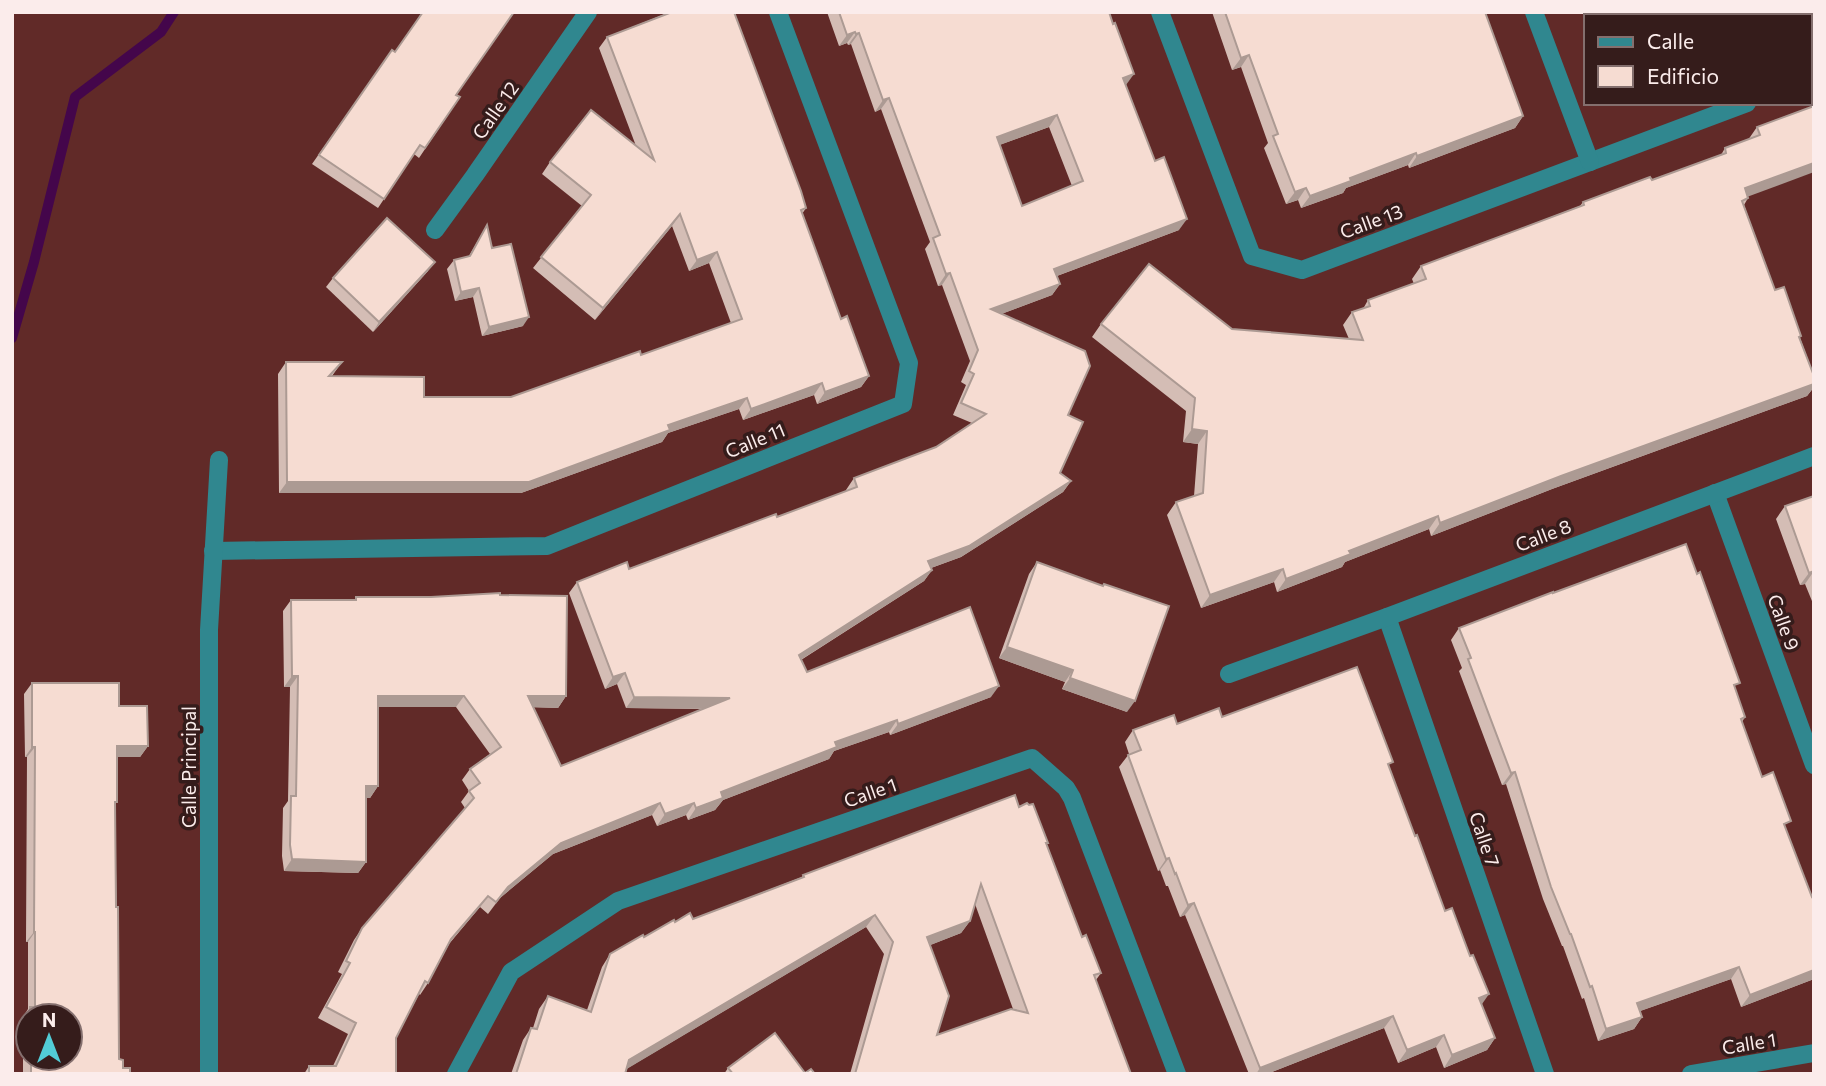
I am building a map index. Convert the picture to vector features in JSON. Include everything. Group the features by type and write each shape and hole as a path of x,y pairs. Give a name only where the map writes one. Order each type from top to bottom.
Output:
{"street":[{"name":"Calle 12","path":"435,230 588,12"},
{"name":"Calle 11","path":"214,551 547,546 903,404 909,363 778,12"},
{"name":"Calle 13","path":"1160,12 1252,256 1302,270 1742,105"},
{"path":"1534,12 1590,162"},
{"name":"Calle 8","path":"1229,674 1814,456"},
{"name":"Calle Principal","path":"209,1074 209,630 219,460"},
{"name":"Calle 9","path":"1715,493 1814,765"},
{"name":"Calle 7","path":"1387,617 1545,1074"},
{"name":"Calle 1","path":"456,1074 511,972 618,901 1032,758 1066,788 1072,798 1177,1074"},
{"name":"Calle 1","path":"1691,1074 1814,1053"}],"building":[{"path":"423,12 514,12 456,95 460,97 425,148 420,145 384,199 319,155 392,50 395,52"},
{"path":"672,12 734,12 801,191 806,208 801,210 841,319 847,316 869,376 825,392 822,383 751,409 747,398 668,425 670,430 529,482 287,482 286,362 342,362 329,376 424,377 424,397 511,397 640,351 641,355 742,319 717,252 697,260 680,214 603,308 541,257 591,195 550,162 591,110 654,160 607,37"},
{"path":"839,12 1109,12 1134,74 1123,78 1155,161 1164,157 1187,219 1054,269 1060,284 991,309 1085,351 1090,366 1068,415 1083,422 1060,473 1071,481 969,546 928,561 932,570 799,655 807,672 970,607 999,686 898,724 897,720 835,742 837,747 721,792 723,798 696,808 694,803 665,814 660,803 561,843 508,887 496,902 488,896 451,939 428,983 425,981 396,1038 396,1074 309,1074 309,1066 336,1066 356,1023 326,1007 350,963 346,961 362,928 474,798 469,791 480,783 470,769 501,747 464,696 378,696 378,786 366,786 366,862 292,859 291,796 296,796 298,676 292,676 291,600 356,600 356,597 500,593 567,596 566,696 528,696 561,766 730,698 634,697 625,673 613,677 577,582 627,562 629,569 857,487 854,478 936,447 986,414 961,403 974,374 969,371 978,350 950,273 946,274 933,238 940,235 889,98 883,100 859,33 847,35","holes":["1057,115 1083,181 1022,206 997,137"]},
{"path":"1225,12 1485,12 1523,116 1417,156 1416,153 1310,196 1306,188 1295,192 1273,136 1278,134 1249,55 1241,58"},
{"path":"1608,12 1806,12 1801,14"},
{"path":"1814,106 1814,163 1745,188 1748,198 1742,201 1775,290 1784,287 1814,376 1814,384 1440,523 1438,516 1286,579 1283,569 1210,595 1176,502 1203,493 1207,431 1192,429 1195,398 1101,324 1149,264 1232,329 1363,340 1352,312 1370,306 1368,300 1426,279 1421,266 1584,205 1583,202 1650,177 1652,180 1726,153 1725,148 1760,135 1757,127"},
{"path":"387,218 435,262 379,322 333,278"},
{"path":"487,225 492,248 511,244 529,317 489,327 479,288 461,292 454,260 470,256"},
{"path":"1814,496 1814,571 1809,573 1785,506"},
{"path":"1686,544 1697,574 1700,572 1740,683 1734,685 1745,717 1741,719 1762,777 1773,772 1791,821 1784,824 1812,897 1814,896 1814,970 1750,995 1739,967 1637,1003 1642,1017 1606,1029 1592,986 1590,987 1551,887 1515,772 1511,773 1459,628"},
{"path":"1037,562 1169,606 1135,701 1070,678 1073,670 1007,647"},
{"path":"1357,667 1393,762 1388,764 1445,911 1452,908 1470,956 1473,955 1489,994 1479,998 1495,1038 1452,1055 1444,1035 1407,1050 1393,1016 1260,1068 1194,903 1188,905 1169,858 1166,859 1128,755 1141,750 1133,730 1174,715 1177,724 1219,708 1222,717"},
{"path":"32,683 119,683 119,706 147,706 148,746 117,746 115,802 119,1059 123,1060 123,1068 130,1068 130,1074 31,1074 84,1072 84,1002 35,1002 35,747 32,747"},
{"path":"1015,795 1019,807 1027,803 1033,804 1082,937 1086,935 1101,973 1094,975 1131,1074 855,1074 893,942 875,915 629,1060 625,1074 516,1074 531,1028 537,1029 548,996 591,1012 610,954 690,913 693,919 804,877 803,875","holes":["981,884 1028,1013 1011,1009 937,1035 949,996 927,937 970,921"]},
{"path":"775,1033 805,1073 811,1069 815,1074 733,1074 728,1068"}],"waterway":[{"path":"12,338 75,97 161,32 174,12"}]}
